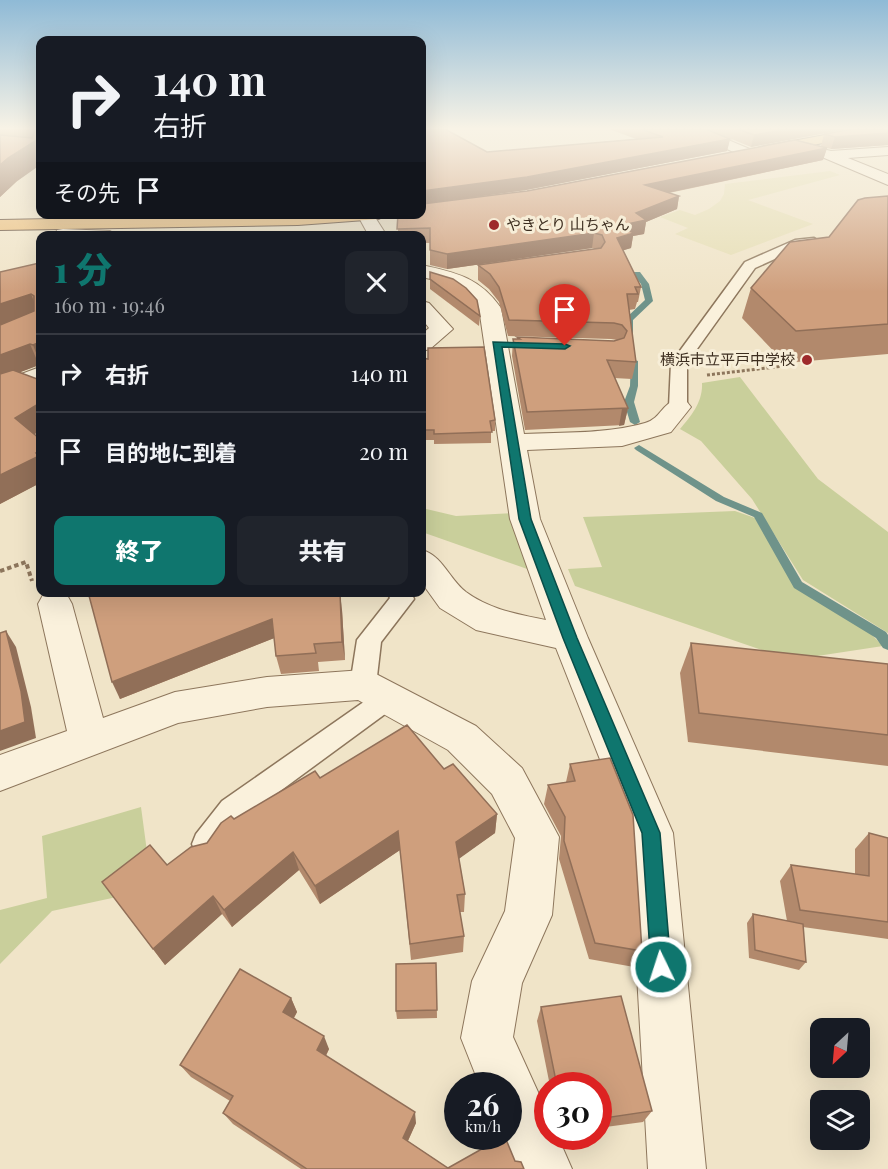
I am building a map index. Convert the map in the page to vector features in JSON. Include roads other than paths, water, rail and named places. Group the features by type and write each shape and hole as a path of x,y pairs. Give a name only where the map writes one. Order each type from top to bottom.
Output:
{"highway":[{"path":"0,225 69,227 313,219"}],"street":[{"path":"69,227 87,231"},
{"path":"449,274 469,284 483,295 508,345 512,442 525,519 570,638 651,833 677,1169"},
{"path":"426,311 442,329 426,341"},
{"path":"0,391 36,376"},
{"path":"512,442 622,438 662,426 678,407"},
{"path":"426,566 452,598 488,621 570,638"},
{"path":"55,604 89,740"},
{"path":"0,773 176,708 267,692 375,692 462,738 507,781 537,837 528,915 497,981 487,1038 502,1072"},
{"path":"522,1120 543,1169"}],"lane":[{"path":"678,407 679,363 750,265 798,243 819,241"},
{"path":"203,850 232,810 375,692 369,640 403,599 402,597"}],"waterway":[{"path":"629,334 629,319 649,301 645,284 637,274"},
{"path":"634,361 634,386 629,402 635,422"},
{"path":"639,448 720,499 758,515 798,585 881,635 888,645"}],"place":[{"name":"やきとり 山ちゃん","path":"494,225"},
{"name":"横浜市立平戸中学校","path":"807,360"}]}
